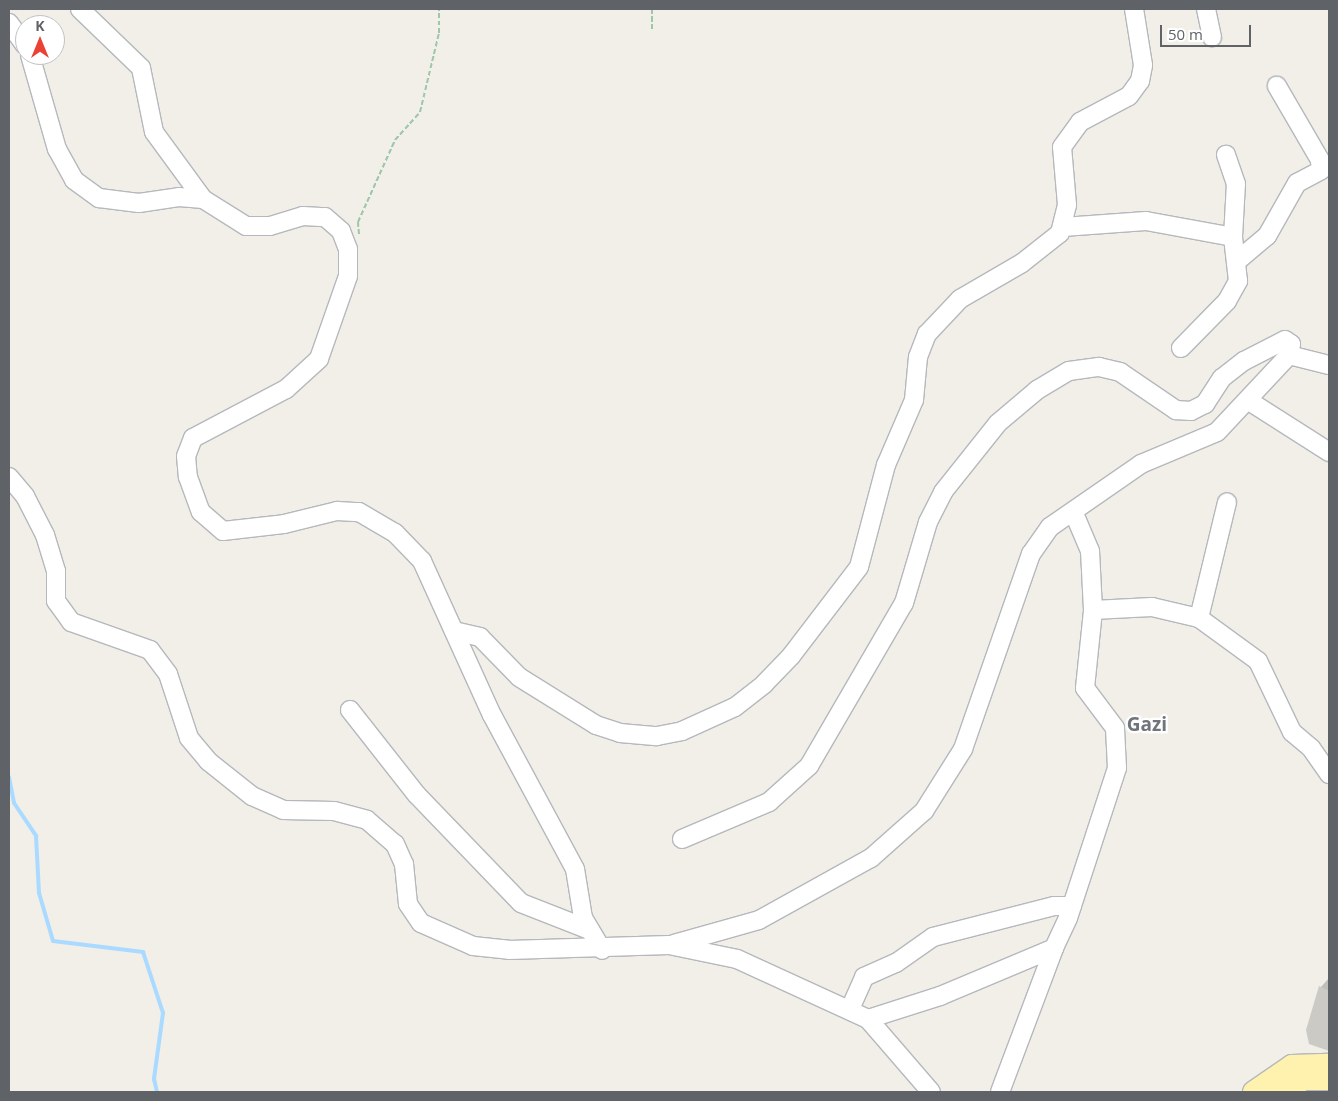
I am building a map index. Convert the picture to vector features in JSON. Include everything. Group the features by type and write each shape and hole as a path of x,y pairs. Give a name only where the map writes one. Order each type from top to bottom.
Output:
{"main road":[{"path":"1254,1092 1292,1066 1329,1065"},
{"path":"1279,1092 1304,1079 1329,1079"}],"street":[{"path":"80,9 141,68 154,132 203,199 246,226 270,226 303,216 325,217 341,231 348,249 348,276 319,358 286,389 193,438 186,456 188,477 201,512 224,531 242,531 338,511 359,512 395,533 422,561 492,715 575,869 583,918 602,950"},
{"path":"1063,227 1067,205 1062,147 1080,122 1129,96 1140,81 1143,65 1134,9"},
{"path":"1206,9 1212,36"},
{"path":"33,65 57,149 74,180 100,198 139,203 179,197 203,199"},
{"path":"1237,261 1267,236 1297,183 1321,170 1320,160 1277,86"},
{"path":"1181,348 1232,295 1238,281 1233,237 1236,184 1226,156"},
{"path":"454,631 480,637 519,677 596,725 620,733 670,734 735,707 791,656 860,567 886,465 914,400 918,357 927,334 960,299 1022,263 1063,227 1146,221 1233,237"},
{"path":"9,477 25,496 45,535 56,571 56,601 71,622 150,650 168,674 189,738 208,761 252,796 283,810 334,811 367,820 395,844 404,864 408,904 421,923 473,946 602,950 669,945 758,920 871,858 924,812 963,749 1031,554 1050,526 1141,464 1217,432 1249,401 1289,355 1290,344 1285,340 1244,361 1222,378 1205,404 1191,411 1176,410 1120,372 1099,367 1069,372 1038,390 998,423 943,492 928,522 904,602 809,766 769,802 682,839"},
{"path":"1289,355 1329,366"},
{"path":"1249,401 1329,452"},
{"path":"1199,618 1228,502"},
{"path":"1000,1092 1054,948 1072,906 1117,768 1115,728 1085,688 1093,610 1090,551 1073,511"},
{"path":"1093,610 1152,607 1199,618 1258,661 1292,732 1311,748 1329,774"},
{"path":"350,710 417,795 521,903 590,930"},
{"path":"850,1010 864,977 896,963 933,937 1054,906 1072,906"},
{"path":"669,945 737,959 868,1019 931,1092"},
{"path":"868,1019 940,996 1054,948"}],"path":[{"path":"359,237 358,222 395,140 420,112 439,33 439,9"},
{"path":"652,9 652,29"}],"building":[{"path":"1319,986 1329,991 1329,1051 1309,1044 1306,1030"}],"waterway":[{"path":"9,777 14,803 36,836 39,893 53,941 143,952 163,1013 154,1079 157,1092"}],"district":[{"name":"Gazi","path":"1147,725"}]}
